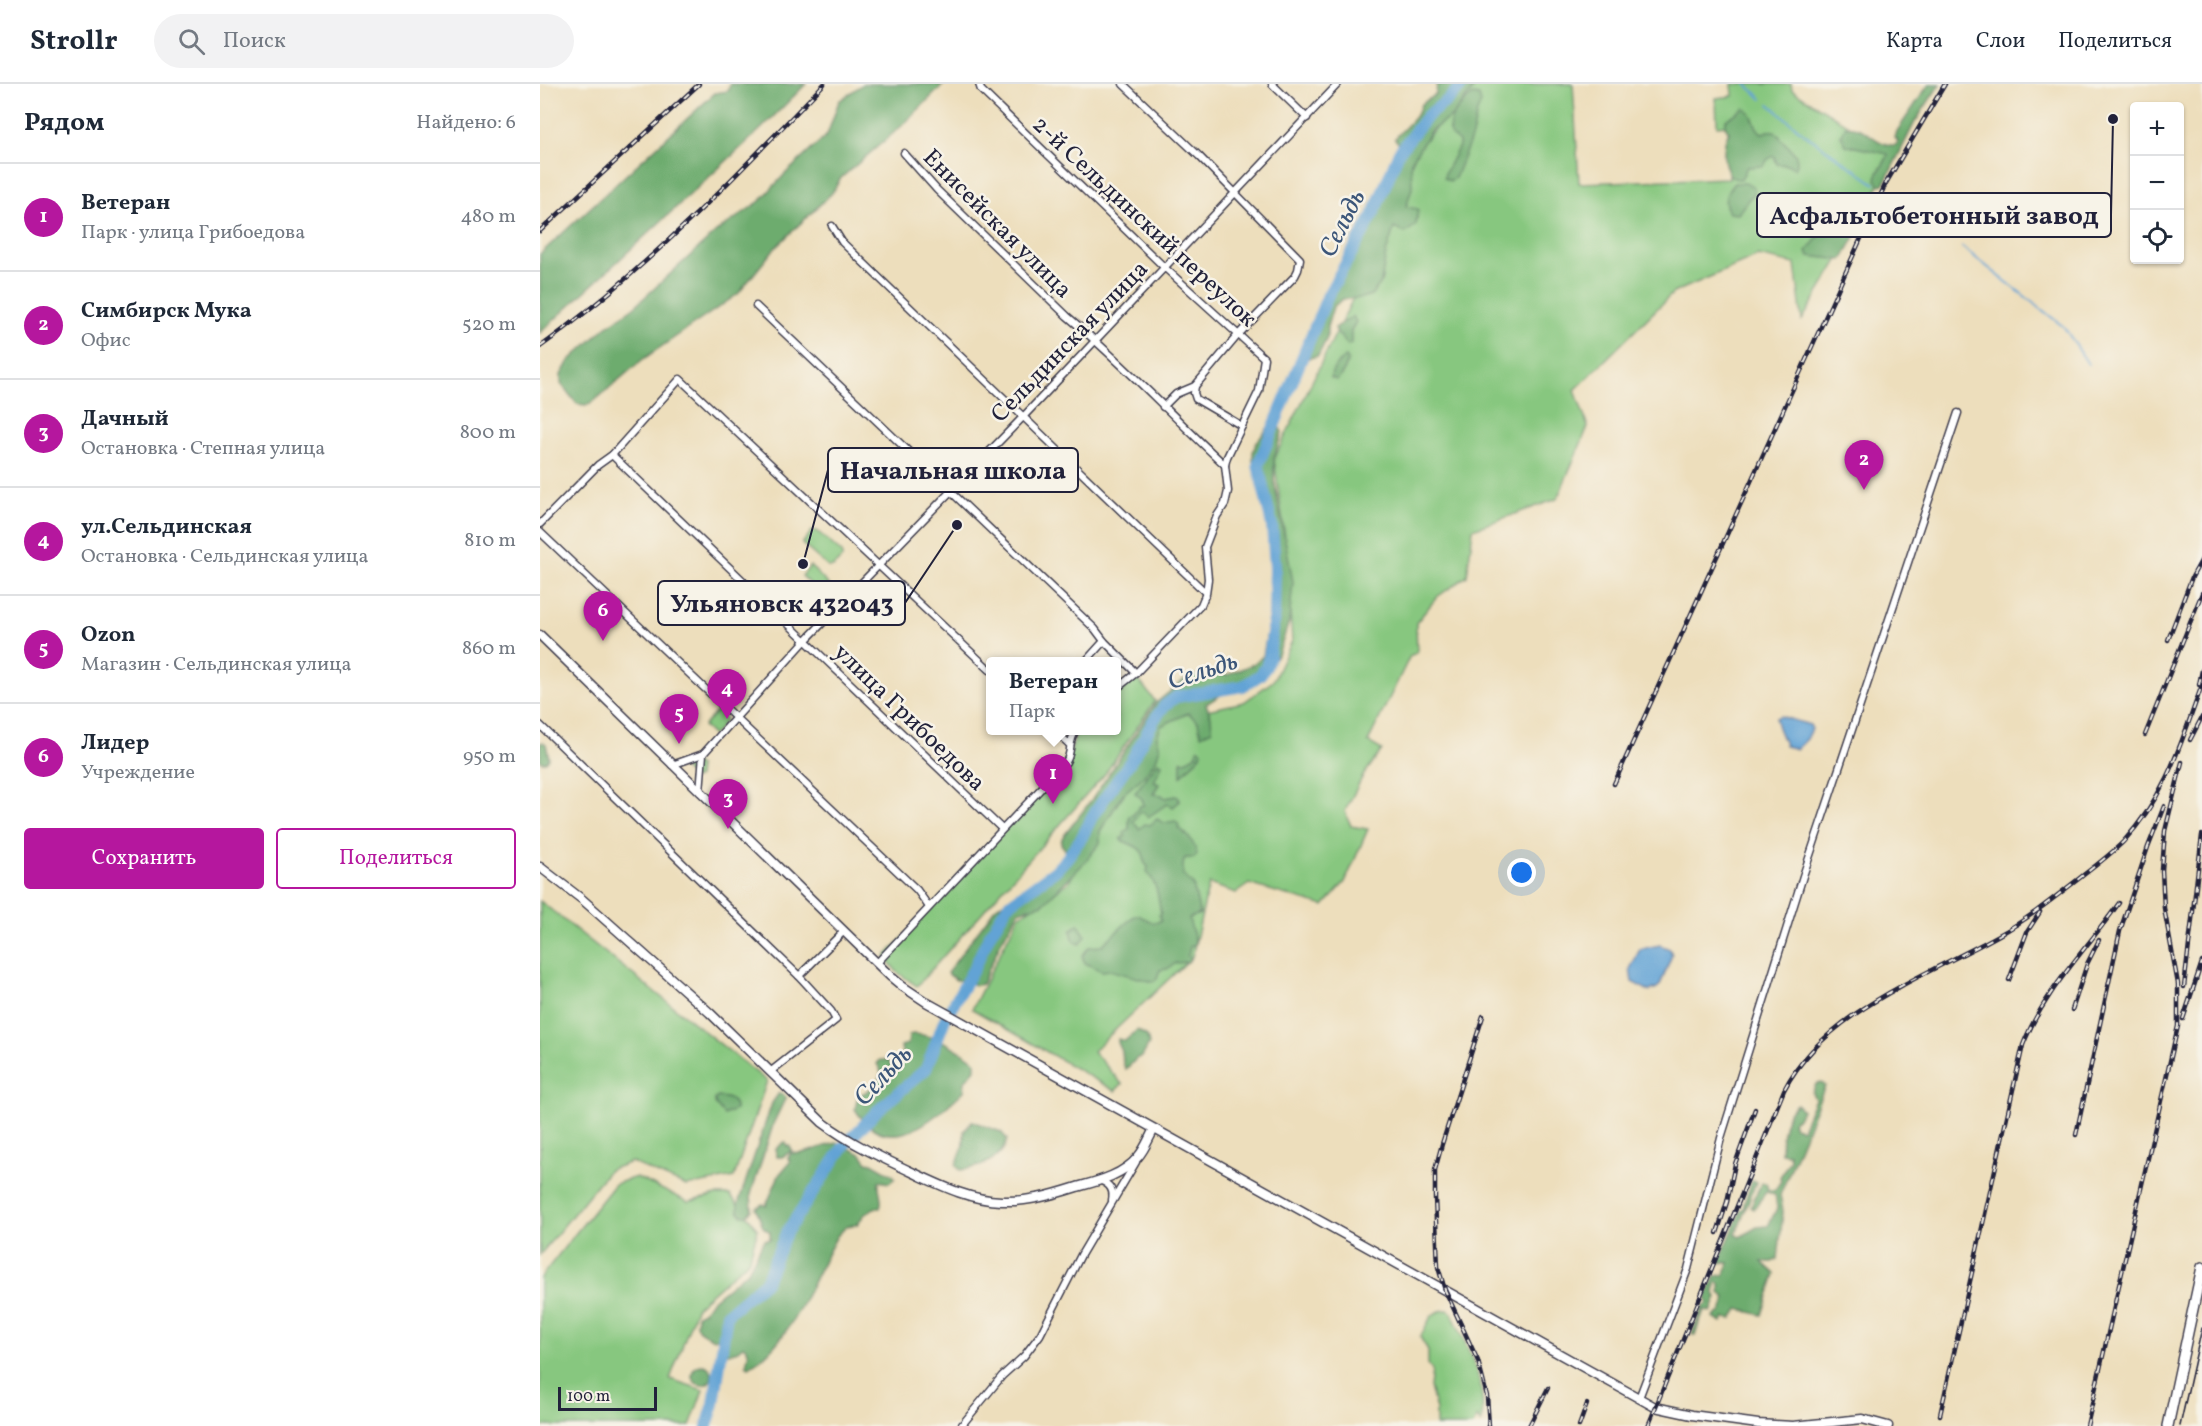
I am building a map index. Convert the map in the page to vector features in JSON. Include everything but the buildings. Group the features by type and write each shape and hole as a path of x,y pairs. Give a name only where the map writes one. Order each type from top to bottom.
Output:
{"main road":[{"path":"540,635 877,963 902,986 926,1002 1655,1407 1758,1424 1793,1426 1862,1419 1888,1426"},
{"path":"540,867 583,900 684,990 831,1129 875,1155 948,1188 982,1200 1016,1202 1097,1181 1120,1172 1139,1156 1154,1129"},
{"path":"2168,1426 2202,1267"}],"street":[{"name":"2-й Сельдинский переулок","path":"979,84 981,90 1164,267 1264,358 1259,391 1242,426"},
{"path":"1123,84 1298,255 1300,264 1295,276 1238,335 1195,386 1176,394 1163,407"},
{"path":"1272,84 1307,118"},
{"name":"Сельдинская улица","path":"672,765 703,754 805,641 1023,417 1338,84"},
{"name":"Енисейская улица","path":"904,153 937,190 1066,316 1096,340 1225,465"},
{"path":"832,226 842,242 1206,593"},
{"path":"756,306 952,490 1095,629 1120,657"},
{"path":"540,524 598,465 612,456 680,379 986,666"},
{"path":"1121,685 1136,673 1201,605 1206,593 1208,579 1205,547 1217,516 1225,504 1228,491 1225,465 1242,426 1196,399 1195,386"},
{"path":"1639,1398 1688,1269 1721,1138 1803,876 1958,413"},
{"name":"улица Грибоедова","path":"612,456 1002,829"},
{"path":"540,532 917,890 930,907"},
{"path":"1090,657 1104,641"},
{"path":"1121,658 1136,673"},
{"path":"540,725 799,976 831,1011 836,1020 770,1072"},
{"path":"1059,735 1069,744"},
{"path":"877,963 1066,762 1070,754 1069,744 1074,735"},
{"path":"700,792 703,754"},
{"path":"799,976 844,931"},
{"path":"961,1426 1002,1376 1034,1344 1081,1255 1139,1156"},
{"path":"1097,1181 1102,1181 1111,1188 1112,1203"}],"green space":[{"path":"730,84 806,84 760,130 540,333 540,254 715,93 728,91"},
{"path":"863,84 944,84 904,124 841,178 832,193 774,249 738,294 642,360 593,402 586,405 577,404 561,384 561,375 569,361 606,327 634,307 716,232 760,201 827,135 839,101"},
{"path":"1437,84 1477,84 1451,117 1431,130 1411,162 1412,188 1406,207 1418,209 1416,225 1405,233 1394,228 1386,253 1381,283 1371,295 1343,299 1333,307 1327,327 1327,338 1318,356 1309,358 1306,349 1328,295 1373,215 1399,152 1400,145 1395,139 1413,119 1421,104 1436,94"},
{"path":"1474,84 1573,84 1579,183 1729,178 1728,125 1717,126 1716,98 1733,96 1732,84 1791,84 1792,90 1894,154 1856,231 1802,320 1795,264 1758,256 1673,293 1575,390 1588,427 1557,499 1473,529 1467,576 1437,597 1416,623 1417,652 1410,656 1368,742 1382,750 1363,776 1345,811 1351,826 1368,829 1345,882 1324,906 1249,884 1236,893 1209,884 1192,957 1093,1051 1122,1084 1115,1091 972,1009 1019,916 1068,883 1142,768 1161,720 1244,702 1273,681 1292,641 1285,537 1274,459 1389,225 1417,149"},
{"path":"1929,84 1940,84 1915,122 1884,184 1880,185 1876,180 1877,176 1888,154 1846,145 1841,136 1845,127 1859,129 1883,143 1896,145 1897,131"},
{"path":"1472,95 1479,96 1481,103 1472,136 1455,178 1450,181 1444,178 1445,173 1459,142 1452,136 1450,125 1455,114"},
{"path":"1744,108 1762,133 1776,132 1796,156 1795,169 1789,165 1777,164 1774,156 1768,159 1763,166 1747,167 1741,179 1734,178 1730,174 1724,161 1726,138 1729,132 1725,126 1726,120"},
{"path":"1734,183 1745,183 1754,187 1755,193 1738,214 1729,213 1725,200"},
{"path":"1873,198 1876,199 1842,260 1809,256 1807,251 1818,237 1845,216 1858,212"},
{"path":"1353,316 1356,322 1351,331 1351,343 1348,345 1335,328"},
{"path":"1346,357 1348,360 1341,375 1337,380 1331,378 1336,366"},
{"path":"1270,425 1279,427 1282,432 1274,458 1274,480 1293,582 1289,622 1278,655 1250,677 1206,704 1211,717 1212,730 1201,735 1198,722 1188,713 1161,726 1157,737 1160,748 1156,760 1143,777 1123,794 1100,831 1100,843 1084,863 1043,904 1019,911 1001,942 982,984 974,986 971,981 956,980 947,973 995,908 1055,866 1067,852 1061,844 1062,838 1093,798 1156,703 1183,681 1205,672 1227,675 1253,664 1263,656 1269,622 1271,554 1267,490 1253,461 1253,452 1256,443"},
{"path":"812,531 817,531 842,553 842,558 833,567 828,567 802,544"},
{"path":"810,566 830,586 822,595 802,576"},
{"path":"1137,678 1155,701 1105,774 917,986 897,972 885,957 1068,761 1076,735 1121,735 1121,691"},
{"path":"717,711 726,720 713,736 703,726"},
{"path":"540,743 546,744 549,758 546,762 540,760"},
{"path":"1198,748 1202,751 1201,755 1181,776 1181,761 1184,762 1196,755"},
{"path":"694,762 699,766 698,777 694,779 684,769"},
{"path":"1158,762 1162,764 1154,782 1159,784 1153,794 1162,795 1165,798 1176,796 1179,802 1173,807 1167,804 1148,817 1142,811 1133,821 1139,829 1145,824 1150,825 1157,819 1164,823 1175,821 1179,825 1178,828 1185,833 1195,847 1197,855 1194,858 1185,858 1183,875 1193,885 1200,914 1189,918 1195,944 1190,947 1188,962 1176,963 1167,969 1160,970 1153,982 1110,970 1102,971 1085,963 1082,956 1089,947 1101,946 1133,917 1138,915 1154,923 1161,921 1157,892 1147,872 1148,867 1144,862 1143,853 1121,840 1125,837 1124,832 1129,829 1129,816 1144,805 1142,799 1135,793"},
{"path":"540,901 767,1081 734,1177 686,1186 631,1162 609,1170 540,1255"},
{"path":"1078,924 1086,936 1080,944 1074,942 1071,931"},
{"path":"1137,1030 1147,1036 1149,1044 1142,1057 1137,1058 1126,1069 1118,1039 1125,1041"},
{"path":"909,1035 931,1037 953,1047 975,1061 975,1069 965,1081 964,1091 939,1114 910,1131 896,1134 882,1133 868,1125 855,1109 858,1096 873,1087 880,1079 880,1069 877,1064 880,1060 888,1060 892,1072 896,1071 898,1059 902,1053 901,1046 908,1044"},
{"path":"1821,1082 1825,1086 1780,1195 1783,1211 1778,1259 1772,1262 1762,1262 1775,1274 1762,1315 1738,1309 1732,1319 1724,1318 1722,1322 1713,1317 1721,1312 1726,1298 1720,1293 1720,1284 1717,1281 1714,1292 1717,1297 1711,1312 1704,1310 1695,1335 1692,1334 1703,1306 1708,1303 1706,1298 1715,1276 1724,1275 1729,1263 1719,1262 1741,1210 1744,1208 1752,1181 1756,1182 1736,1234 1740,1237 1757,1227 1768,1226 1777,1208 1775,1194 1766,1192 1754,1209 1751,1207 1761,1183 1766,1183 1768,1190 1775,1190 1781,1181 1780,1177 1790,1160 1789,1154 1781,1153 1786,1119 1797,1104 1802,1110 1798,1118 1792,1122 1794,1127 1802,1129 1815,1099 1812,1093 1816,1084"},
{"path":"779,1093 786,1097 774,1122 751,1194 752,1210 747,1215 742,1215 738,1211 738,1204 772,1103"},
{"path":"718,1097 730,1100 735,1110 724,1115 715,1104 715,1099"},
{"path":"972,1121 1001,1132 1007,1139 1001,1152 989,1162 960,1170 956,1165 964,1144 964,1131"},
{"path":"783,1143 790,1146 792,1151 782,1157 777,1157 776,1149"},
{"path":"838,1143 861,1154 867,1162 895,1178 889,1183 879,1181 880,1208 874,1208 864,1215 858,1224 847,1226 837,1236 789,1326 778,1342 749,1367 746,1365 748,1354 746,1348 743,1346 735,1352 728,1353 724,1349 722,1337 713,1339 699,1330 696,1325 697,1315 748,1271 764,1240 770,1239 770,1232 763,1227 756,1208 763,1204 766,1206 779,1175 790,1162 788,1158 791,1153 803,1153"},
{"path":"636,1177 688,1202 716,1195 730,1195 758,1229 749,1260 697,1306 670,1379 703,1390 690,1426 540,1426 540,1278 615,1184"},
{"path":"1448,1310 1452,1313 1464,1339 1479,1380 1483,1408 1481,1423 1477,1417 1473,1426 1436,1426 1436,1410 1430,1387 1432,1370 1428,1364 1428,1350 1420,1337 1433,1315"},
{"path":"702,1365 709,1368 712,1375 709,1382 702,1385 695,1382 692,1375 695,1368"}],"water":[{"path":"1780,716 1810,725 1812,729 1807,739 1797,749 1785,746 1776,722 1776,718"},
{"path":"1660,945 1670,949 1672,955 1660,985 1649,991 1632,982 1630,969 1640,949"}],"waterway":[{"name":"Сельдь","path":"707,1426 714,1404 727,1314 766,1281 786,1233 844,1146 877,1111 926,1069 945,1019 1008,905 1055,871 1067,858 1165,705 1176,697 1243,686 1260,675 1266,667 1274,618 1275,567 1272,525 1258,465 1328,295 1373,215 1399,152 1427,116 1449,99 1463,84"},
{"path":"1746,84 1762,99"},
{"path":"1769,104 1803,133 1875,184"},
{"path":"1894,197 1934,229"},
{"path":"1962,247 2064,327 2088,364"}],"tram line":[{"path":"2180,1426 2202,1328"}],"railway":[{"path":"540,231 699,84"},
{"path":"540,347 579,318 653,255 723,188 824,84"},
{"path":"1614,784 1886,183 1945,84"},
{"path":"2168,640 2192,577 2202,559"},
{"path":"2145,735 2202,593"},
{"path":"2199,685 2202,670"},
{"path":"1648,1426 1784,1090 1802,1063 1824,1039 1850,1017 1909,981 2020,922 2061,893 2118,847 2151,806 2171,768 2202,685"},
{"path":"2190,740 2202,717"},
{"path":"2087,1426 2178,1026 2178,984 2164,908 2162,870 2165,831 2182,762"},
{"path":"2076,1135 2120,931 2164,806"},
{"path":"2184,987 2202,835"},
{"path":"1940,1415 2023,1045 2042,1007 2066,971 2119,903"},
{"path":"2009,980 2027,932 2040,912"},
{"path":"2072,1010 2087,964 2099,940"},
{"path":"2183,1019 2202,962"},
{"path":"1483,1016 1435,1170 1435,1198 1438,1267 1445,1290 1478,1361 1487,1396 1489,1426"},
{"path":"1717,1233 1727,1202 1735,1164 1755,1109"},
{"path":"1529,1426 1548,1388"},
{"path":"1579,1426 1587,1404"}],"place":[{"name":"Асфальтобетонный завод","path":"2113,119"},
{"name":"Симбирск Мука","path":"1864,490"},
{"name":"Ульяновск 432043","path":"957,525"},
{"name":"Начальная школа","path":"803,564"},
{"name":"Лидер","path":"603,641"},
{"name":"ул.Сельдинская","path":"727,719"},
{"name":"Ozon","path":"679,744"},
{"name":"Ветеран","path":"1053,804"},
{"name":"Дачный","path":"728,829"}]}
